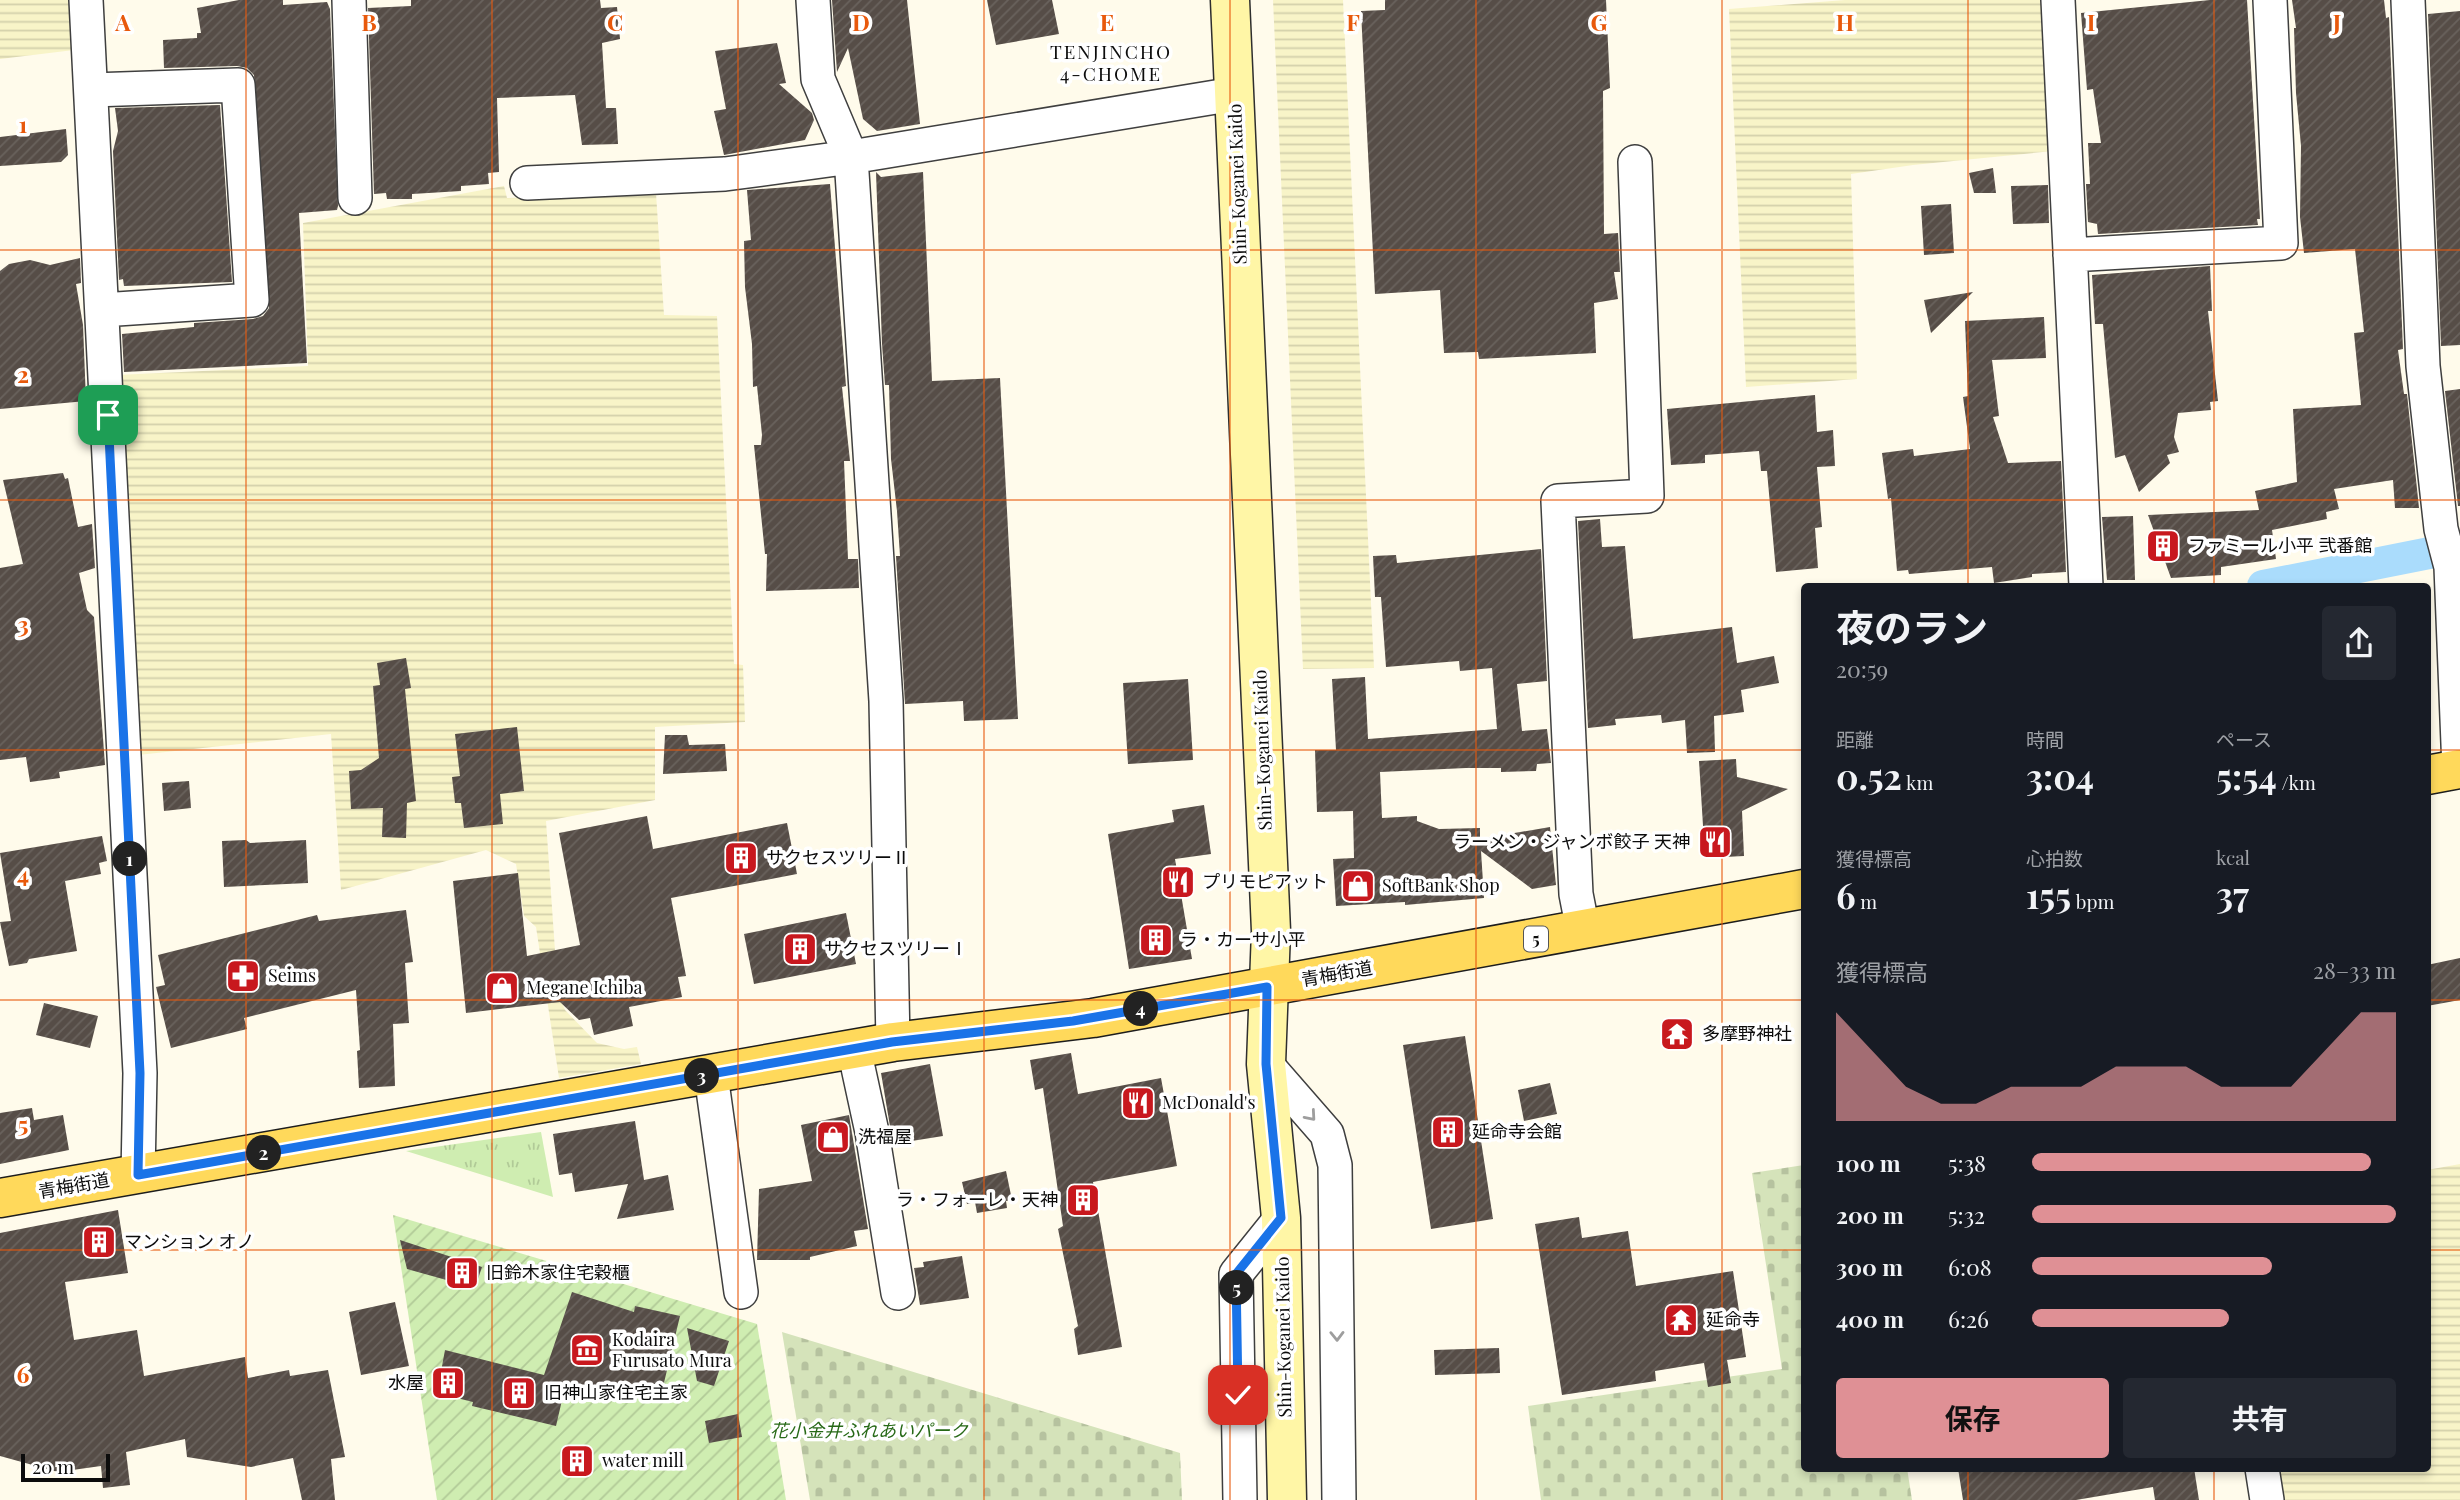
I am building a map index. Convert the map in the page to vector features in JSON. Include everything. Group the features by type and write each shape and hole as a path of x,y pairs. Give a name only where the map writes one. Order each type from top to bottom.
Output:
{"main road":[{"name":"Shin-Koganei Kaido","path":"1230,0 1271,931 1266,1064 1281,1218 1287,1500"},
{"name":"青梅街道","path":"0,1199 892,1042 1073,1021 1801,890"}],"street":[{"path":"86,0 140,1073 138,1175"},
{"path":"349,0 355,198"},
{"path":"813,0 818,79 851,157 886,701 892,1042"},
{"path":"2058,0 2086,583"},
{"path":"2070,255 2281,243 2270,0"},
{"path":"2408,0 2423,366 2441,529 2449,562 2449,771"},
{"path":"92,90 238,85 252,300 102,310"},
{"path":"527,183 725,174 851,157 1234,94"},
{"path":"1583,930 1576,894 1558,501 1647,496 1635,162"},
{"path":"854,1049 872,1132 898,1293"},
{"path":"1266,1064 1327,1134 1335,1165 1339,1500"},
{"path":"711,1075 741,1293"},
{"path":"1240,1500 1236,1274 1281,1218"},
{"path":"2263,1472 2267,1500"}],"shaded area":[{"path":"0,0 70,0 74,50 0,59"},
{"path":"1273,0 1343,0 1374,668 1303,669"},
{"path":"1845,0 2047,0 2053,151 1851,174 1857,379 1746,387 1729,9"},
{"path":"504,186 507,198 656,193 664,315 717,316 734,664 743,665 745,722 655,727 655,800 546,821 558,994 565,1010 597,1043 624,1049 637,1047 641,1064 559,1078 536,927 524,916 516,864 486,850 341,890 331,734 138,755 117,375 308,366 303,223"},
{"path":"2460,1164 2460,1500 2267,1500 2263,1472 2431,1472 2431,1169"}],"green space":[{"path":"541,1132 553,1197 406,1151"},
{"path":"1801,1165 1801,1472 1908,1472 1912,1500 1541,1500 1528,1406 1782,1369 1752,1173"},
{"name":"Kodaira Furusato Mura","path":"393,1215 757,1324 786,1500 437,1500"},
{"name":"花小金井ふれあいパーク","path":"782,1332 1180,1453 1182,1500 810,1500"}],"building":[{"path":"239,0 283,0 283,5 327,2 330,9 338,206 337,210 299,213 307,363 124,372 122,334 194,327 194,323 253,319 263,316 269,308 254,75 247,68 237,66 164,68 163,40 197,38 197,33 201,33 197,8"},
{"path":"411,0 600,0 601,8 617,7 620,39 602,43 606,108 616,108 618,144 582,145 575,95 497,98 499,172 488,173 489,184 461,186 461,191 412,194 412,199 387,199 386,193 374,194 368,8 411,6"},
{"path":"832,0 907,0 920,124 877,131 863,119 848,48 837,72"},
{"path":"987,0 1052,0 1059,34 996,45"},
{"path":"1385,0 1606,0 1610,88 1603,91 1604,234 1618,233 1620,272 1614,272 1618,299 1594,303 1596,353 1479,359 1478,352 1444,353 1440,290 1375,294 1361,11 1385,10"},
{"path":"2210,0 2247,0 2260,219 2257,219 2258,225 2098,234 2097,224 2088,222 2086,184 2090,184 2088,143 2101,143 2093,89 2087,90 2081,13"},
{"path":"2292,0 2384,0 2386,18 2389,17 2403,349 2398,350 2404,394 2407,394 2419,508 2395,508 2393,480 2334,489 2339,509 2326,512 2327,519 2272,530 2276,559 2221,567 2221,575 2171,578 2148,515 2259,510 2255,491 2297,482 2293,409 2361,405 2354,333 2364,332 2355,249 2304,253 2300,217 2301,146 2296,93 2296,28"},
{"path":"2460,11 2460,345 2441,346 2428,14"},
{"path":"777,43 786,83 779,84 812,113 814,120 805,140 724,155 714,111 726,109 715,51"},
{"path":"220,105 232,282 124,286 123,279 119,280 113,151 118,131 115,108"},
{"path":"66,129 68,155 61,162 0,166 0,137"},
{"path":"1993,168 1996,193 1974,193 1969,173"},
{"path":"876,172 881,177 923,172 932,381 1000,378 1018,719 964,721 963,701 905,704 896,556 900,556 891,459 889,385 885,385 882,344"},
{"path":"830,184 846,386 842,387 850,461 844,461 848,559 858,559 859,588 766,591 767,554 754,445 761,445 762,435 757,386 753,387 752,344 745,287 744,241 751,240 747,190"},
{"path":"2048,185 2049,223 2013,224 2011,186"},
{"path":"1951,204 1954,253 1924,255 1921,206"},
{"path":"80,258 81,283 76,284 83,325 86,401 0,409 0,271 9,264 30,260 50,265"},
{"path":"2210,266 2212,311 2208,311 2218,401 2210,402 2211,410 2178,413 2174,437 2179,452 2167,455 2170,463 2139,492 2125,455 2115,458 2103,324 2095,324 2092,275"},
{"path":"1973,292 1931,333 1924,300"},
{"path":"2044,317 2046,358 1992,360 1999,416 1993,417 2008,463 2061,461 2066,572 2032,574 2032,577 1994,583 1992,567 1909,574 1908,570 1897,571 1891,498 1888,499 1882,453 1913,449 1914,456 1970,449 1963,397 1968,396 1965,321"},
{"path":"2460,389 2460,506 2458,506 2445,391"},
{"path":"1815,395 1817,432 1833,430 1835,466 1817,467 1822,527 1815,528 1818,568 1776,572 1767,471 1761,471 1759,451 1705,455 1705,463 1671,465 1667,409"},
{"path":"63,473 65,479 68,478 78,527 92,524 95,568 79,573 87,610 94,617 105,765 59,772 60,778 30,782 26,757 0,760 0,568 23,564 3,480"},
{"path":"2133,516 2135,580 2107,580 2102,517"},
{"path":"1600,519 1602,547 1625,546 1633,639 1732,627 1737,663 1774,656 1779,683 1741,690 1744,712 1714,716 1715,752 1687,753 1685,720 1662,723 1661,715 1615,719 1616,725 1588,728 1578,521"},
{"path":"1541,549 1547,681 1517,684 1522,731 1547,729 1551,763 1537,764 1536,771 1501,772 1501,768 1466,768 1380,772 1382,818 1417,816 1417,821 1439,829 1480,828 1480,839 1550,827 1556,885 1532,889 1481,851 1484,898 1405,905 1405,902 1336,906 1333,859 1354,858 1353,811 1317,812 1315,750 1336,750 1332,679 1365,677 1368,739 1497,729 1492,668 1460,671 1459,661 1386,667 1381,597 1375,597 1373,556 1396,555 1397,563"},
{"path":"406,658 411,688 405,689 416,801 407,803 406,838 382,837 383,808 351,809 349,771 361,770 379,758 373,686 380,685 377,663"},
{"path":"1188,679 1193,760 1128,764 1123,683"},
{"path":"517,727 524,791 500,794 503,824 464,828 461,803 455,803 452,777 460,776 455,734"},
{"path":"665,735 687,735 689,745 725,744 727,771 663,774"},
{"path":"1736,759 1737,777 1788,789 1742,811 1744,856 1705,858 1699,761"},
{"path":"189,781 191,808 164,811 162,783"},
{"path":"1204,805 1211,854 1175,859 1192,959 1129,969 1108,834 1174,822 1172,810"},
{"path":"647,816 653,849 787,823 797,874 671,898 686,976 678,977 682,997 629,1007 633,1026 594,1035 590,1018 579,1020 560,1002 466,1013 453,881 518,873 527,956 580,945 559,833"},
{"path":"102,836 107,861 99,863 101,874 65,881 77,951 29,959 27,963 9,966 0,922 11,921 0,853"},
{"path":"246,840 250,843 306,840 308,883 224,887 222,841"},
{"path":"406,910 413,962 405,963 409,1023 393,1024 395,1086 359,1088 357,1051 360,1050 356,990 244,1018 247,1029 171,1048 156,987 165,985 158,955 317,915 319,921"},
{"name":"サクセスツリーⅠ","path":"846,913 856,964 754,984 744,934"},
{"path":"2460,958 2460,1000 2431,1005 2431,964"},
{"path":"44,1003 98,1016 90,1048 36,1035"},
{"name":"延命寺会館","path":"1465,1036 1493,1219 1431,1229 1403,1045"},
{"path":"1071,1053 1078,1094 1161,1078 1177,1166 1093,1182 1122,1347 1078,1355 1074,1329 1078,1326 1058,1229 1063,1226 1043,1088 1035,1090 1030,1060"},
{"path":"930,1064 943,1136 893,1144 881,1073"},
{"path":"1550,1083 1557,1114 1524,1121 1518,1090"},
{"path":"32,1108 34,1120 63,1115 69,1150 0,1164 0,1113"},
{"path":"849,1115 868,1229 854,1231 857,1246 810,1257 810,1260 757,1260 759,1189 812,1181 801,1125"},
{"path":"635,1121 644,1180 668,1175 674,1210 617,1219 628,1184 575,1192 572,1173 559,1175 553,1134"},
{"path":"1006,1171 1012,1200 1006,1201 1007,1208 977,1213 975,1202 967,1204 962,1182"},
{"path":"118,1210 128,1273 65,1282 74,1340 137,1330 144,1376 245,1357 248,1378 289,1370 290,1376 328,1370 345,1457 331,1459 335,1500 302,1500 293,1458 251,1467 187,1457 185,1439 126,1452 130,1485 103,1488 101,1466 58,1472 0,1456 0,1233"},
{"path":"1579,1217 1582,1238 1628,1231 1636,1286 1733,1271 1746,1357 1727,1360 1731,1383 1708,1387 1704,1363 1655,1371 1656,1381 1562,1395 1535,1224"},
{"path":"400,1240 482,1267 475,1288 407,1269"},
{"path":"962,1256 969,1298 920,1305 914,1268 924,1267 923,1262"},
{"path":"572,1292 634,1312 635,1306 680,1316 662,1391 633,1384 627,1402 566,1383 556,1426 472,1406 473,1402 437,1393 445,1350 544,1375"},
{"path":"395,1302 409,1366 361,1375 349,1312"},
{"path":"687,1328 729,1341 714,1386 697,1381"},
{"path":"1499,1348 1500,1373 1435,1375 1434,1350"},
{"path":"738,1414 742,1437 709,1443 705,1421"},
{"path":"1959,1472 2195,1472 2199,1500 2155,1500 2153,1487 2076,1500 1963,1500"}],"waterway":[{"path":"2278,583 2460,547"}],"place":[{"name":"ファミール小平 弐番館","path":"2163,546"},
{"name":"ラーメン・ジャンボ餃子 天神","path":"1715,842"},
{"name":"サクセスツリーⅡ","path":"741,858"},
{"name":"プリモピアット","path":"1178,882"},
{"name":"SoftBank Shop","path":"1358,886"},
{"name":"ラ・カーサ小平","path":"1156,940"},
{"name":"サクセスツリーⅠ","path":"800,949"},
{"name":"Seims","path":"243,976"},
{"name":"Megane Ichiba","path":"502,988"},
{"name":"多摩野神社","path":"1677,1034"},
{"name":"McDonald's","path":"1138,1103"},
{"name":"延命寺会館","path":"1448,1132"},
{"name":"洗福屋","path":"833,1137"},
{"name":"ラ・フォーレ・天神","path":"1083,1200"},
{"name":"マンション オノ","path":"99,1242"},
{"name":"旧鈴木家住宅穀櫃","path":"462,1273"},
{"name":"延命寺","path":"1681,1320"},
{"name":"Kodaira Furusato Mura","path":"587,1350"},
{"name":"水屋","path":"448,1383"},
{"name":"旧神山家住宅主家","path":"519,1393"},
{"name":"water mill","path":"577,1461"}],"district":[{"name":"TENJINCHO 4-CHOME","path":"1111,63"}],"route":[{"path":"108,415 140,1073 138,1175 892,1042 1073,1021 1267,987 1266,1064 1281,1218 1236,1274 1238,1395"}]}
